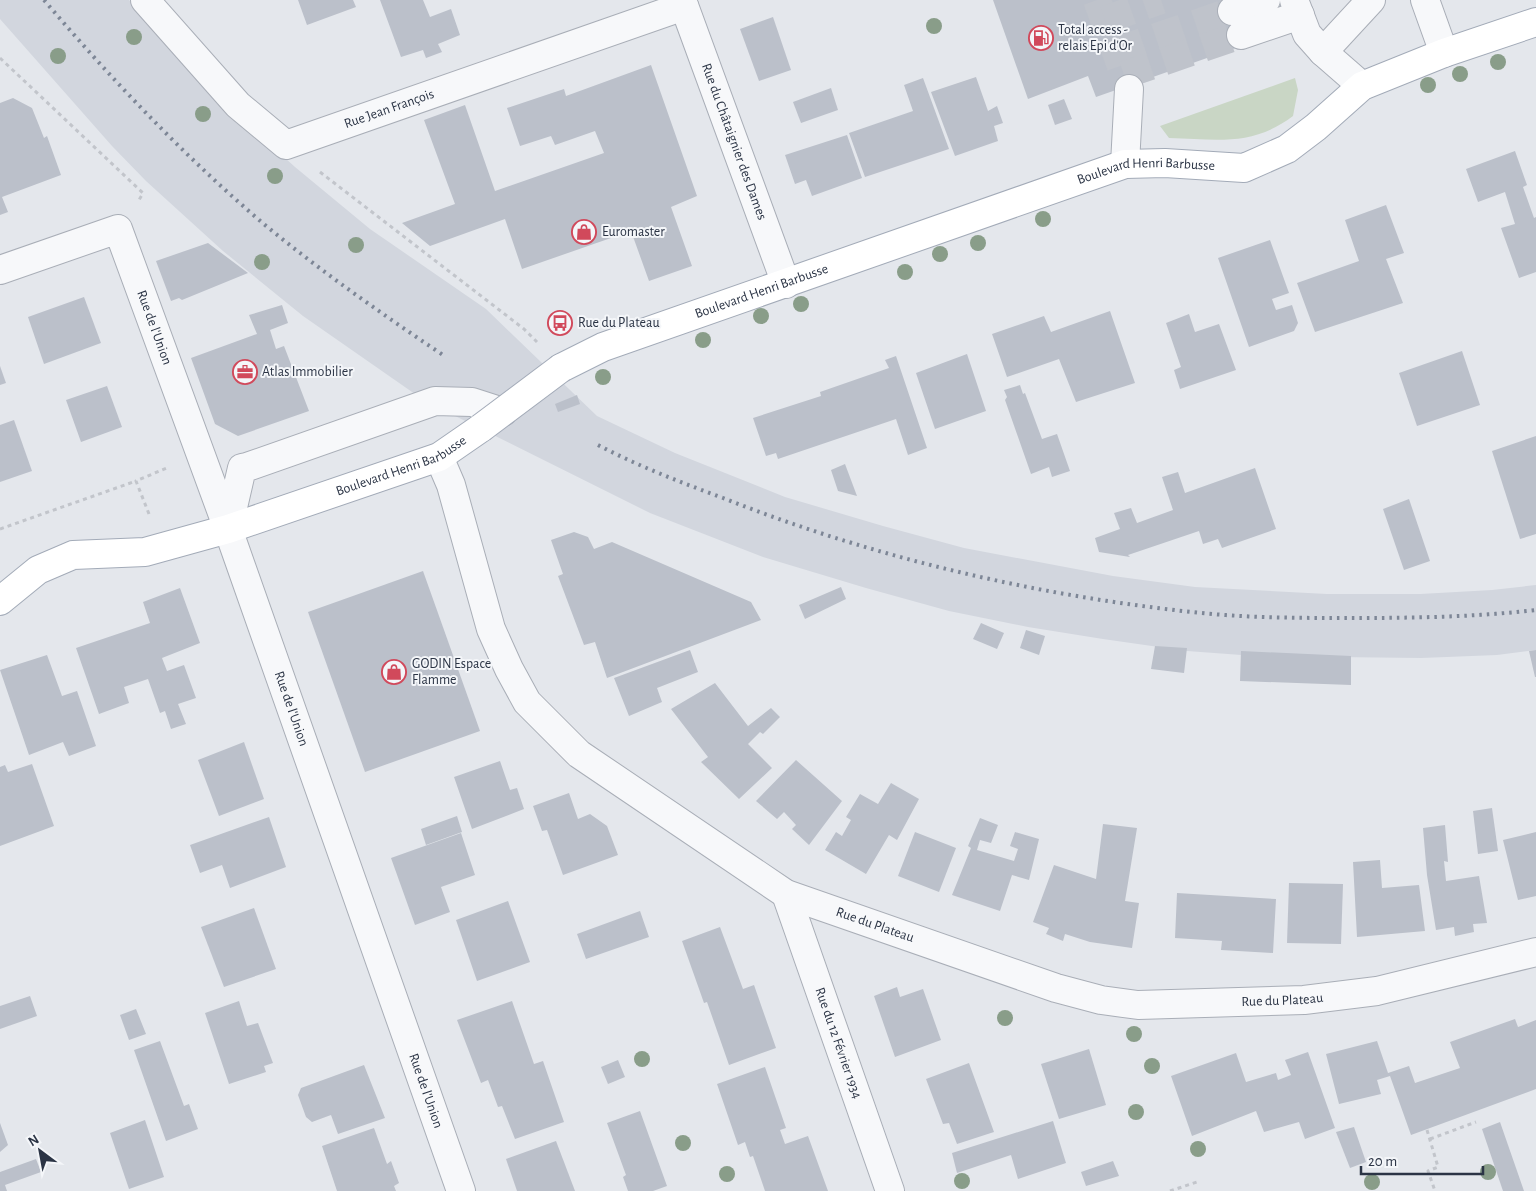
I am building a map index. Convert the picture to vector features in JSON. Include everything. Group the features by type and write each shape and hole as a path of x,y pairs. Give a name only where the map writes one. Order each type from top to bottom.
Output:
{"main road":[{"name":"Boulevard Henri Barbusse","path":"0,601 38,570 73,555 146,552 228,528 439,457 561,368 603,346 786,284 1125,164 1165,163 1244,168 1287,148 1316,127 1362,86 1444,54 1536,22"}],"street":[{"path":"145,0 238,105 286,145"},
{"path":"1266,0 1237,23 1297,8 1307,34 1323,52 1362,86"},
{"path":"1323,52 1371,0"},
{"path":"1425,0 1444,54"},
{"name":"Rue Jean François","path":"286,145 683,3"},
{"name":"Rue du Châtaignier des Dames","path":"683,3 786,284"},
{"path":"1125,164 1129,89"},
{"path":"0,270 118,229"},
{"name":"Rue de l'Union","path":"118,229 228,528 461,1191"},
{"path":"228,528 242,468 435,401 472,402 503,412"},
{"name":"Rue du Plateau","path":"439,457 451,485 491,629 527,702 579,754 786,894 1056,988 1101,1000 1138,1005 1304,1000 1377,991 1536,952"},
{"name":"Rue du 12 Février 1934","path":"786,894 890,1191"}],"path":[{"path":"0,58 143,194 118,229"},
{"path":"286,145 524,328 561,368"},
{"path":"0,529 136,481 170,467"},
{"path":"136,481 152,522"},
{"path":"1430,1139 1476,1122"},
{"path":"1427,1130 1438,1167 1428,1170 1436,1191"},
{"path":"1170,1191 1198,1182"}],"shaded area":[{"path":"0,0 129,0 223,102 295,167 370,229 486,309 597,416 675,453 785,497 883,526 964,548 1113,576 1195,587 1327,594 1420,594 1492,590 1536,585 1536,650 1497,655 1421,658 1255,656 1187,651 1103,639 1028,627 949,611 866,588 763,557 650,513 425,401 303,316 223,251 146,181 112,146 0,19"}],"green space":[{"path":"1295,78 1298,90 1293,116 1263,133 1248,137 1219,140 1169,138 1160,126"}],"building":[{"path":"298,0 353,0 356,7 307,25"},
{"path":"380,0 423,0 430,17 451,9 460,35 438,44 442,52 426,58 423,50 401,57"},
{"path":"993,0 1229,0 1244,45 1096,97 1088,76 1028,99"},
{"path":"773,17 791,70 759,81 740,29"},
{"path":"651,65 697,196 671,207 692,266 649,281 631,231 522,269 505,219 430,246 402,223 455,204 424,120 465,105 495,191 604,153 595,131 555,145 551,136 520,146 507,108 564,89 566,96"},
{"path":"976,77 988,111 997,106 1003,123 994,126 998,141 955,156 931,92"},
{"path":"923,78 949,149 865,177 849,133 913,111 904,85"},
{"path":"831,88 838,110 801,123 793,102"},
{"path":"13,98 32,108 44,138 47,136 61,175 2,197 8,212 0,215 0,103"},
{"path":"1064,99 1072,119 1055,125 1048,105"},
{"path":"847,135 862,178 812,196 806,180 795,184 785,155"},
{"path":"1515,151 1527,185 1523,187 1534,218 1536,217 1536,272 1519,278 1501,228 1515,224 1505,192 1478,202 1466,169"},
{"path":"1386,205 1404,253 1386,259 1403,303 1315,332 1297,283 1359,261 1345,220"},
{"path":"1270,240 1289,293 1272,299 1276,310 1292,305 1298,323 1294,331 1249,347 1218,258"},
{"path":"208,243 248,273 182,300 179,298 171,301 156,261"},
{"path":"84,297 101,343 44,364 28,317"},
{"name":"Atlas Immobilier","path":"282,305 288,323 270,330 276,349 284,346 309,411 238,436 215,424 191,358 257,334 249,315"},
{"path":"1110,311 1135,383 1076,402 1059,359 1007,377 992,334 1044,316 1051,332"},
{"path":"1189,314 1195,332 1219,324 1236,370 1180,389 1174,370 1181,367 1166,323"},
{"path":"1462,351 1480,405 1417,426 1399,373"},
{"path":"967,354 986,411 935,429 916,373"},
{"path":"896,356 927,448 908,455 896,419 778,459 776,453 766,456 753,418 821,396 820,392 889,368 885,360"},
{"path":"0,366 6,383 0,385"},
{"path":"1020,385 1023,394 1025,393 1042,439 1057,434 1070,471 1052,477 1049,467 1031,474 1005,400 1007,397 1004,390"},
{"path":"107,386 122,427 81,442 66,400"},
{"path":"577,395 580,404 558,412 555,404"},
{"path":"14,420 32,471 0,482 0,425"},
{"path":"1536,436 1536,534 1520,539 1492,451"},
{"path":"845,464 857,496 838,491 831,470"},
{"path":"1255,468 1276,529 1222,548 1218,539 1203,544 1199,531 1128,555 1130,557 1099,552 1095,538 1120,529 1114,513 1131,508 1137,523 1173,510 1162,477 1178,472 1185,493"},
{"path":"1409,499 1430,561 1404,570 1383,509"},
{"path":"574,532 588,537 594,549 612,542 751,602 761,620 607,678 595,642 584,645 558,576 563,574 551,540"},
{"name":"GODIN Espace Flamme","path":"423,571 480,731 365,772 308,612"},
{"path":"841,587 846,599 805,619 799,605"},
{"path":"180,588 200,643 162,658 167,671 184,665 196,698 178,704 186,724 171,729 165,711 160,713 148,679 124,687 129,703 99,714 76,648 150,623 143,602"},
{"path":"981,623 1004,633 997,649 973,639"},
{"path":"1026,630 1045,636 1039,655 1020,648"},
{"path":"1155,646 1187,648 1184,673 1151,669"},
{"path":"690,650 698,672 657,688 662,702 629,716 614,678"},
{"path":"1536,650 1536,677 1535,677 1529,651"},
{"path":"1241,651 1351,656 1351,685 1240,681"},
{"path":"47,655 62,696 77,691 96,746 69,756 63,742 29,755 0,670"},
{"path":"715,683 748,726 771,708 780,717 763,734 760,732 748,744 772,768 739,799 701,762 708,757 671,709"},
{"path":"244,742 264,799 219,816 198,760"},
{"path":"796,760 842,801 809,845 792,829 796,825 784,812 777,819 756,801"},
{"path":"500,761 510,790 517,788 524,809 472,829 454,777"},
{"path":"32,764 54,826 0,846 0,767 5,765 8,772"},
{"path":"891,783 919,799 897,840 889,835 866,874 825,850 836,832 842,836 851,820 846,817 860,794 878,804"},
{"path":"569,793 578,819 590,814 607,826 618,855 563,875 547,830 542,831 533,806"},
{"path":"1492,808 1498,851 1478,854 1473,811"},
{"path":"457,816 462,832 426,845 421,829"},
{"path":"269,817 286,867 230,888 222,865 200,873 190,845"},
{"path":"980,818 998,825 991,843 980,840 977,850 1014,861 1018,849 1010,846 1015,832 1039,839 1029,880 1012,875 1000,911 952,895 971,848 968,846"},
{"path":"1103,824 1137,828 1125,901 1139,903 1132,948 1090,942 1065,934 1063,941 1046,934 1049,928 1033,922 1054,865 1096,879"},
{"path":"1445,825 1448,862 1444,861 1446,881 1479,876 1487,923 1473,924 1474,932 1455,936 1454,927 1436,930 1427,875 1423,828"},
{"path":"915,832 956,848 939,892 898,876"},
{"path":"1536,832 1536,896 1518,900 1503,840"},
{"path":"461,833 475,875 441,887 450,912 415,925 391,858"},
{"path":"1380,860 1382,888 1419,885 1425,931 1357,937 1353,862"},
{"path":"1289,883 1343,884 1341,944 1287,943"},
{"path":"1177,893 1276,899 1273,953 1221,950 1222,941 1175,938"},
{"path":"508,901 530,962 477,981 456,920"},
{"path":"254,908 276,969 224,987 201,927"},
{"path":"640,911 649,937 586,959 577,934"},
{"path":"720,927 743,989 754,985 776,1048 729,1065 707,1002 704,1003 682,941"},
{"path":"897,987 900,997 923,989 941,1040 895,1057 874,996"},
{"path":"30,996 37,1016 0,1029 0,1006"},
{"path":"239,1001 247,1026 258,1023 273,1063 264,1066 266,1072 229,1084 205,1013"},
{"path":"512,1001 534,1064 543,1061 564,1122 515,1139 502,1106 498,1107 488,1080 481,1083 457,1020"},
{"path":"136,1009 146,1034 129,1040 120,1015"},
{"path":"1515,1019 1518,1027 1536,1020 1536,1089 1411,1135 1390,1076 1377,1080 1381,1094 1339,1104 1326,1054 1377,1041 1388,1073 1409,1066 1415,1083 1460,1068 1450,1042"},
{"path":"160,1041 184,1106 189,1104 198,1129 166,1141 134,1050"},
{"path":"1089,1049 1106,1105 1059,1119 1041,1064"},
{"path":"1308,1052 1335,1128 1305,1139 1299,1122 1264,1132 1256,1111 1192,1136 1171,1076 1236,1053 1246,1082 1276,1073 1278,1080 1291,1075 1285,1060"},
{"path":"618,1060 625,1077 608,1084 601,1067"},
{"path":"969,1063 994,1132 957,1144 949,1123 943,1124 926,1079"},
{"path":"364,1065 385,1118 338,1134 331,1115 312,1122 306,1117 298,1095 301,1088"},
{"path":"765,1067 786,1128 780,1130 785,1144 808,1136 828,1191 765,1191 753,1156 750,1157 745,1142 738,1145 717,1084"},
{"path":"640,1111 667,1186 653,1191 628,1191 623,1177 626,1175 607,1123"},
{"path":"145,1120 164,1177 129,1189 110,1133"},
{"path":"1053,1121 1066,1163 1018,1179 1011,1155 957,1173 952,1153"},
{"path":"1500,1122 1524,1191 1503,1191 1482,1129"},
{"path":"0,1123 8,1145 0,1152"},
{"path":"1354,1127 1366,1162 1350,1168 1336,1132"},
{"path":"374,1128 387,1164 391,1161 399,1183 394,1186 396,1191 337,1191 322,1146"},
{"path":"556,1141 575,1191 517,1191 506,1159"},
{"path":"36,1159 41,1172 5,1185 7,1191 0,1191 0,1172"},
{"path":"1113,1161 1119,1176 1086,1186 1081,1172"}],"tunnel":[{"path":"1097,0 1122,69"},
{"path":"1105,20 1161,0"},
{"path":"1116,51 1232,11"},
{"path":"1124,75 1241,35"}],"railway":[{"path":"44,0 150,117 235,199 330,276 443,355"},
{"path":"598,445 675,480 779,519 837,538 895,556 954,571 1073,595 1132,605 1192,612 1272,617 1421,617 1536,610"}],"place":[{"name":"Total access - relais Epi d'Or","path":"1041,38"},
{"name":"Euromaster","path":"584,232"},
{"name":"Rue du Plateau","path":"560,323"},
{"name":"Atlas Immobilier","path":"245,372"},
{"name":"GODIN Espace Flamme","path":"394,672"}]}
